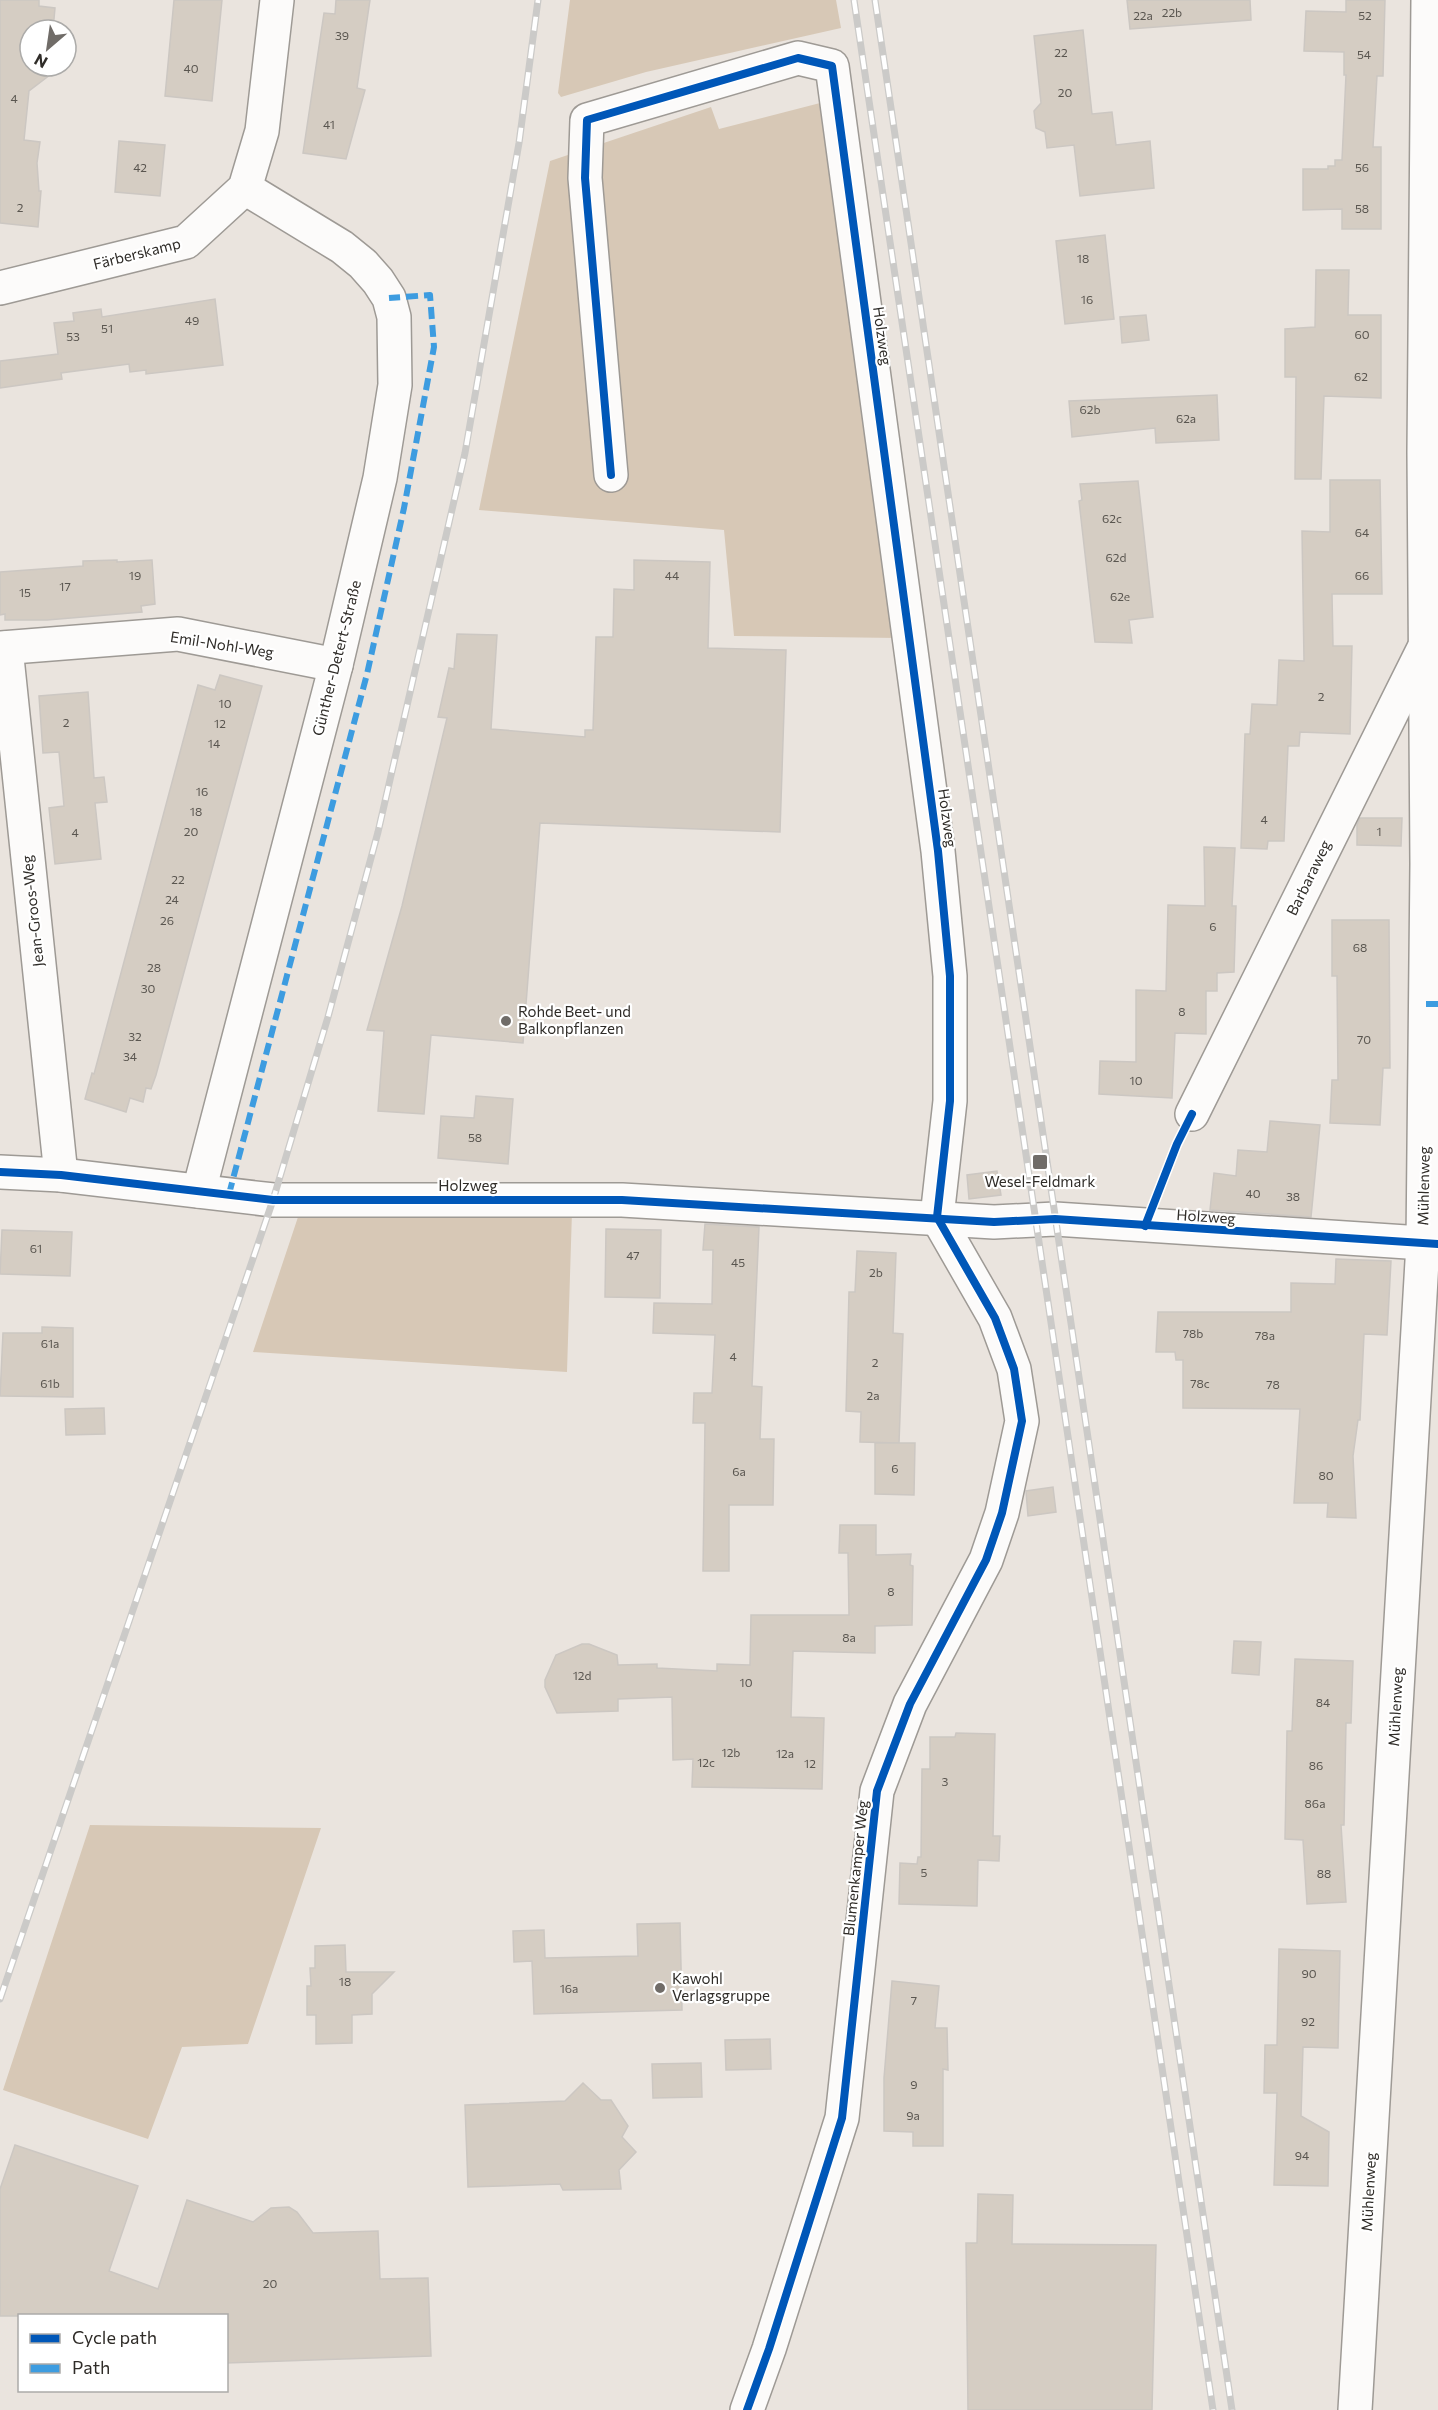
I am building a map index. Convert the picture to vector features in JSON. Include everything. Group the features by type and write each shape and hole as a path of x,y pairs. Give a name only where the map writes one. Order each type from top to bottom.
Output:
{"street":[{"path":"245,188 262,131 277,0"},
{"name":"Mühlenweg","path":"1356,2410 1431,1244 1432,1004 1424,452 1428,0"},
{"name":"Holzweg","path":"611,476 585,178 587,120 798,58 832,66 938,851 950,975 950,1101 937,1218"},
{"name":"Färberskamp","path":"0,288 186,242 245,188"},
{"name":"Günther-Detert-Straße","path":"199,1191 336,665 384,455 395,385 394,317 388,298 363,264 342,247 245,188"},
{"name":"Emil-Nohl-Weg","path":"3,648 177,634 336,665"},
{"name":"Barbaraweg","path":"1192,1114 1426,643"},
{"name":"Jean-Groos-Weg","path":"3,648 61,1175"},
{"name":"Holzweg","path":"0,1172 61,1175 273,1200 622,1200 994,1222 1055,1219 1431,1244"},
{"name":"Blumenkamper Weg","path":"747,2410 770,2349 842,2118 877,1791 910,1704 986,1560 1002,1513 1022,1420 1014,1369 995,1318 937,1218"}],"shaded area":[{"path":"570,0 836,0 841,28 646,72 561,97 558,93"},
{"path":"824,102 898,638 734,636 724,530 479,510 550,161 711,107 719,129"},
{"path":"572,1211 567,1372 253,1352 299,1214"},
{"path":"90,1825 321,1828 248,2044 182,2047 148,2139 3,2090"}],"building":[{"path":"0,0 39,0 39,6 55,8 54,18 18,18 18,78 46,78 29,91 24,140 40,142 37,163 39,191 41,191 38,227 0,223"},
{"path":"174,0 222,0 212,101 165,96"},
{"path":"336,0 370,0 357,88 365,90 346,159 303,153 324,13 335,14"},
{"path":"1127,0 1250,0 1251,20 1130,29"},
{"path":"1346,0 1385,0 1383,76 1377,76 1373,147 1381,147 1381,229 1342,229 1342,209 1303,210 1303,169 1328,169 1328,166 1335,166 1335,160 1342,160 1346,75 1344,75 1344,52 1304,51 1306,11 1346,12"},
{"path":"1083,30 1092,114 1112,112 1116,145 1150,141 1154,188 1080,196 1074,145 1047,148 1045,132 1036,128 1034,111 1041,103 1034,36"},
{"path":"119,141 165,145 160,196 115,192"},
{"path":"1105,235 1114,319 1065,324 1056,241"},
{"path":"1316,270 1349,270 1348,315 1381,315 1381,398 1324,396 1321,479 1295,479 1296,377 1285,377 1285,329 1315,327"},
{"path":"215,299 223,365 146,374 146,370 130,372 129,364 61,373 62,379 0,388 0,361 58,354 54,323 74,321 73,313 101,309 102,317"},
{"path":"1146,315 1149,340 1122,343 1120,317"},
{"path":"1217,395 1219,440 1156,443 1155,428 1072,437 1069,401"},
{"path":"1330,480 1380,480 1382,594 1332,594 1333,646 1352,646 1350,734 1300,732 1299,746 1288,746 1284,841 1268,841 1267,849 1241,848 1245,734 1250,734 1252,704 1277,705 1279,660 1304,661 1302,531 1330,532"},
{"path":"1138,481 1153,617 1129,620 1132,643 1095,642 1079,501 1082,500 1080,484"},
{"path":"117,560 117,562 152,560 155,604 141,606 142,612 47,620 5,620 5,614 0,615 0,572 83,566 83,561"},
{"path":"634,560 710,562 708,648 786,650 780,832 540,823 523,1043 431,1035 424,1114 378,1111 384,1031 367,1030 402,906 447,718 438,717 449,668 454,669 457,634 497,635 491,729 585,737 585,730 593,730 596,637 613,637 614,589 634,590"},
{"path":"220,675 262,686 156,1075 151,1089 146,1088 143,1102 130,1098 126,1112 85,1099 92,1073 94,1074 198,685 215,690"},
{"path":"88,692 94,778 104,777 107,802 95,803 101,859 55,864 49,808 64,806 59,752 43,753 39,696"},
{"path":"1360,818 1402,818 1401,846 1357,845 1357,825"},
{"path":"1204,847 1235,848 1232,906 1236,906 1234,972 1217,973 1217,991 1206,991 1206,1034 1175,1033 1172,1098 1099,1094 1100,1061 1136,1062 1136,990 1166,991 1168,905 1205,906"},
{"path":"1332,920 1389,920 1390,1068 1383,1068 1380,1125 1330,1123 1332,1080 1338,1080 1337,976 1332,976"},
{"path":"476,1096 513,1099 508,1164 438,1158 441,1116 474,1118"},
{"path":"1270,1121 1320,1125 1311,1217 1210,1210 1214,1173 1236,1176 1238,1150 1267,1152"},
{"path":"997,1171 1001,1195 969,1199 967,1175"},
{"path":"705,1224 759,1227 752,1386 762,1387 760,1439 774,1439 773,1505 729,1505 729,1571 703,1571 705,1423 693,1423 694,1393 712,1393 715,1335 653,1333 654,1303 712,1304 713,1250 703,1250"},
{"path":"606,1229 661,1230 660,1298 605,1297"},
{"path":"2,1230 72,1232 70,1276 0,1274"},
{"path":"857,1251 896,1253 893,1333 903,1334 899,1443 860,1442 861,1412 846,1411 849,1292 855,1292"},
{"path":"1336,1259 1391,1261 1387,1335 1364,1334 1360,1420 1358,1420 1353,1456 1356,1518 1327,1517 1328,1503 1294,1503 1300,1409 1183,1408 1183,1360 1176,1360 1175,1352 1156,1352 1158,1312 1291,1312 1291,1283 1335,1284"},
{"path":"42,1327 73,1328 73,1397 0,1396 3,1333 42,1333"},
{"path":"104,1408 105,1434 66,1435 65,1409"},
{"path":"875,1443 915,1443 914,1495 875,1494"},
{"path":"1053,1487 1056,1512 1028,1516 1026,1491"},
{"path":"840,1525 876,1525 876,1555 911,1554 910,1565 913,1566 912,1625 875,1626 875,1653 793,1651 791,1717 824,1718 822,1789 692,1787 693,1759 673,1760 672,1697 618,1699 618,1711 557,1713 545,1687 545,1680 556,1655 582,1644 589,1644 617,1655 618,1665 657,1664 657,1668 717,1671 717,1664 750,1665 751,1615 849,1615 848,1553 839,1553"},
{"path":"1234,1641 1261,1642 1259,1675 1232,1673"},
{"path":"1295,1659 1353,1661 1351,1723 1346,1723 1344,1825 1341,1825 1346,1902 1307,1904 1303,1840 1285,1839 1287,1731 1292,1731"},
{"path":"956,1733 995,1734 993,1836 1000,1836 999,1861 978,1860 977,1906 899,1904 900,1863 917,1864 918,1857 921,1857 922,1769 930,1769 930,1737 955,1737"},
{"path":"680,1923 682,2010 534,2014 532,1961 514,1962 513,1931 544,1930 545,1958 638,1956 637,1924"},
{"path":"345,1945 346,1972 394,1972 372,1994 372,2014 352,2015 352,2043 316,2044 316,2015 307,2015 307,1986 311,1986 310,1968 315,1968 315,1946"},
{"path":"1279,1949 1340,1951 1338,2048 1303,2047 1301,2116 1329,2132 1328,2186 1274,2185 1277,2093 1264,2093 1265,2045 1277,2045"},
{"path":"892,1981 939,1986 935,2028 947,2028 948,2070 943,2069 943,2146 913,2146 913,2132 884,2131 884,2078"},
{"path":"770,2039 771,2069 726,2070 725,2040"},
{"path":"701,2063 702,2097 653,2098 652,2064"},
{"path":"583,2083 601,2100 611,2100 628,2126 622,2137 636,2152 619,2170 621,2189 563,2190 560,2184 468,2187 465,2105 565,2101"},
{"path":"15,2145 138,2186 109,2271 158,2289 187,2200 253,2222 271,2208 289,2207 297,2212 313,2233 378,2231 380,2279 428,2278 431,2356 228,2363 228,2314 18,2314 18,2316 0,2316 0,2189"},
{"path":"978,2194 1013,2195 1012,2244 1156,2245 1152,2410 968,2410 966,2243 977,2243"}],"railway":[{"path":"0,1999 273,1200 328,1017 378,832 465,453 519,143 538,0"},
{"path":"854,0 1213,2410"},
{"path":"875,0 1232,2410"}],"marked path":[{"path":"229,1194 367,674 404,508 434,347 430,295 389,298"},
{"path":"1426,1004 1438,1004"}],"cycle path":[{"path":"611,475 585,178 587,120 798,58 832,66 938,851 950,976 950,1101 937,1217 995,1318 1014,1369 1022,1421 1002,1513 986,1560 910,1704 877,1791 842,2118 769,2349 747,2410"},
{"path":"1145,1226 1177,1144 1192,1114"},
{"path":"0,1172 61,1175 273,1200 622,1200 994,1222 1055,1219 1438,1244"}],"place":[{"name":"Rohde Beet- und Balkonpflanzen","path":"506,1021"},
{"name":"Wesel-Feldmark","path":"1040,1162"},
{"name":"Kawohl Verlagsgruppe","path":"660,1988"}]}
